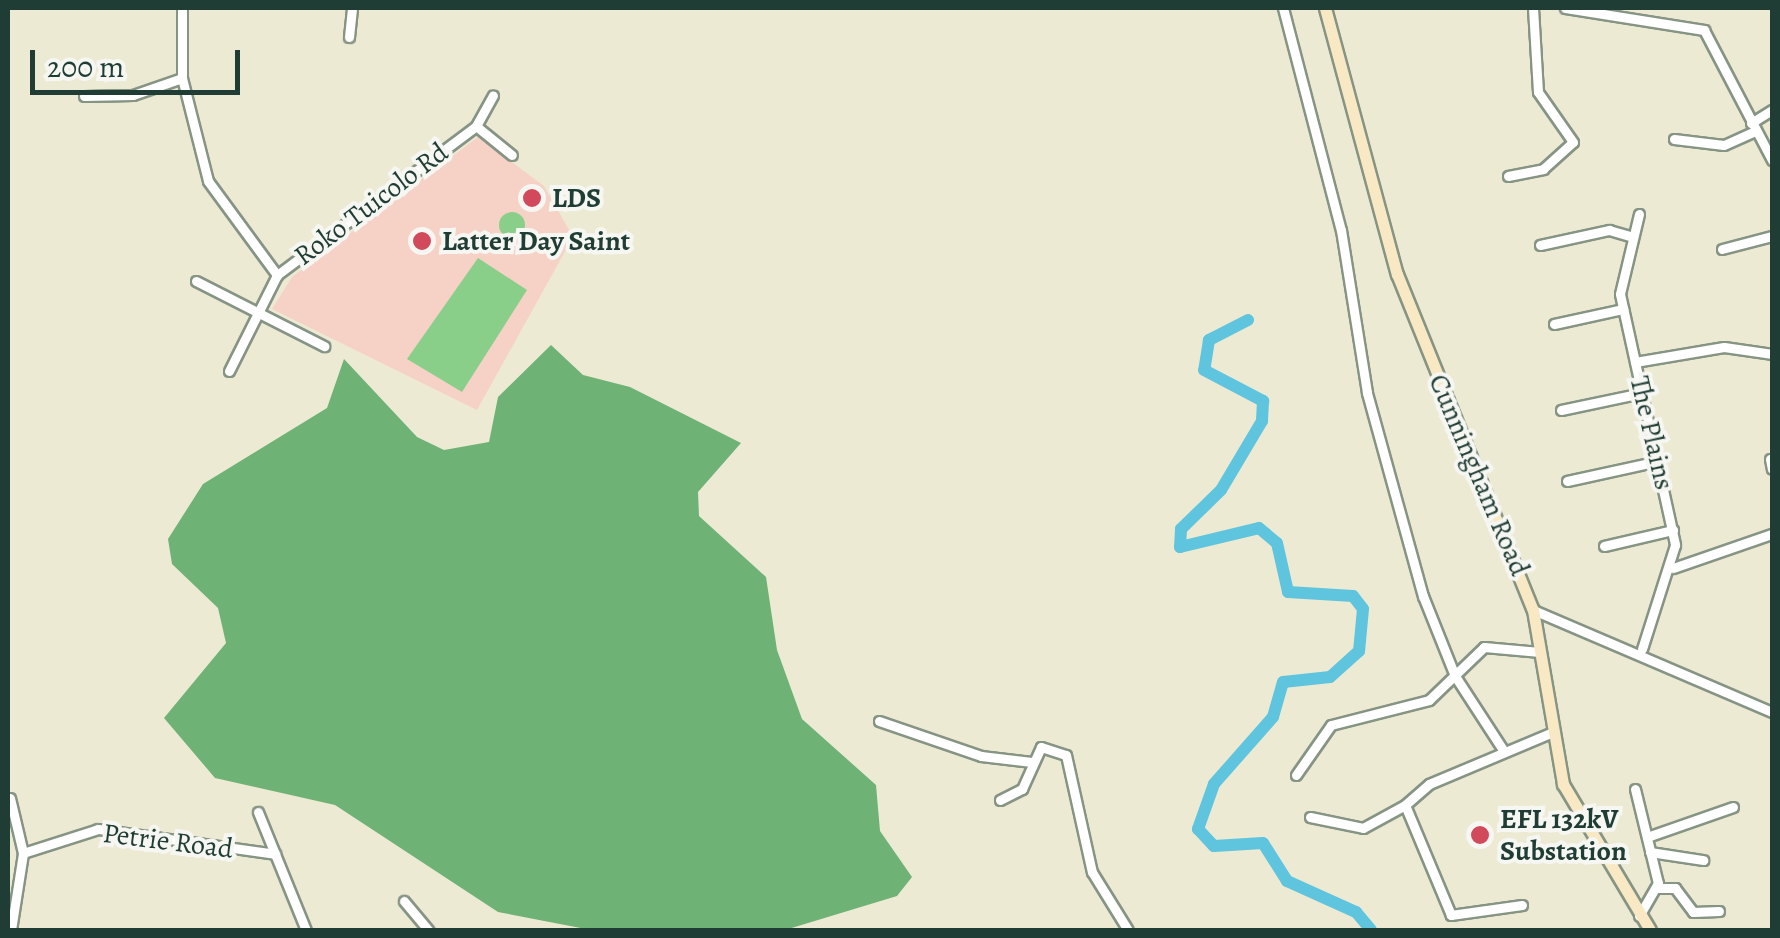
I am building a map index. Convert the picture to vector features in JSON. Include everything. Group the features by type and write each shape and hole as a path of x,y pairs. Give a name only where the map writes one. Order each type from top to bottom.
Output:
{"main road":[{"name":"Cunningham Road","path":"1324,8 1397,274 1534,610 1553,732 1574,811 1650,930"}],"street":[{"path":"182,8 182,78 208,182 277,274"},
{"path":"349,37 352,8"},
{"path":"1283,8 1341,230 1367,393 1455,676 1503,750"},
{"path":"1508,176 1543,169 1572,142 1538,92 1533,8"},
{"path":"1565,8 1671,20 1714,38 1752,127 1772,160"},
{"path":"1671,20 1672,8"},
{"path":"84,96 134,95 182,78"},
{"name":"Roko Tuicolo Rd","path":"228,371 277,274 476,126 493,95"},
{"path":"1674,139 1724,145 1772,110"},
{"path":"476,126 512,155"},
{"name":"The Plains","path":"1639,214 1630,236 1623,309 1673,530 1673,568 1642,649"},
{"path":"1540,245 1609,230 1630,236"},
{"path":"1722,250 1772,236"},
{"path":"196,281 324,346"},
{"path":"1554,324 1623,309"},
{"path":"1635,362 1724,347 1772,354"},
{"path":"1561,410 1642,393"},
{"path":"1568,481 1658,462"},
{"path":"1604,546 1673,530"},
{"path":"1673,568 1772,534"},
{"path":"1534,610 1642,649 1772,712"},
{"path":"1296,775 1331,725 1416,706 1484,648 1540,652"},
{"path":"879,721 1032,762"},
{"path":"1310,816 1364,828 1503,750 1553,732"},
{"path":"1000,800 1022,789 1032,762 1045,744 1066,755 1092,872 1128,930"},
{"path":"1635,790 1657,888 1639,916"},
{"path":"10,798 23,853 12,930"},
{"path":"1405,804 1451,915 1522,905"},
{"path":"1648,838 1733,807"},
{"path":"258,812 306,930"},
{"name":"Petrie Road","path":"23,853 98,829 275,854"},
{"path":"1650,852 1703,860"},
{"path":"1657,888 1676,888 1692,912 1719,911"},
{"path":"404,902 428,930"}],"shaded area":[{"path":"478,137 544,186 573,237 477,410 272,309 292,277"}],"green space":[{"path":"512,212 521,216 525,225 521,234 512,238 503,234 499,225 503,216"},
{"path":"478,258 527,290 462,392 407,359"},
{"path":"551,345 583,375 630,387 741,443 698,492 699,516 766,577 777,650 802,719 876,785 880,831 912,877 897,896 785,930 591,930 498,912 335,805 215,778 164,718 226,643 218,608 172,564 168,539 203,484 327,408 344,359 417,437 444,450 489,442 498,397"}],"waterway":[{"path":"1248,320 1209,340 1204,370 1263,401 1262,421 1221,490 1181,529 1180,547 1259,528 1277,543 1288,592 1353,596 1363,609 1359,651 1330,677 1283,682 1273,717 1214,784 1198,829 1214,846 1263,843 1287,881 1356,912 1371,930"}],"place":[{"name":"LDS","path":"532,198"},
{"name":"Latter Day Saint","path":"422,241"},
{"name":"EFL 132kV Substation","path":"1480,835"}]}
